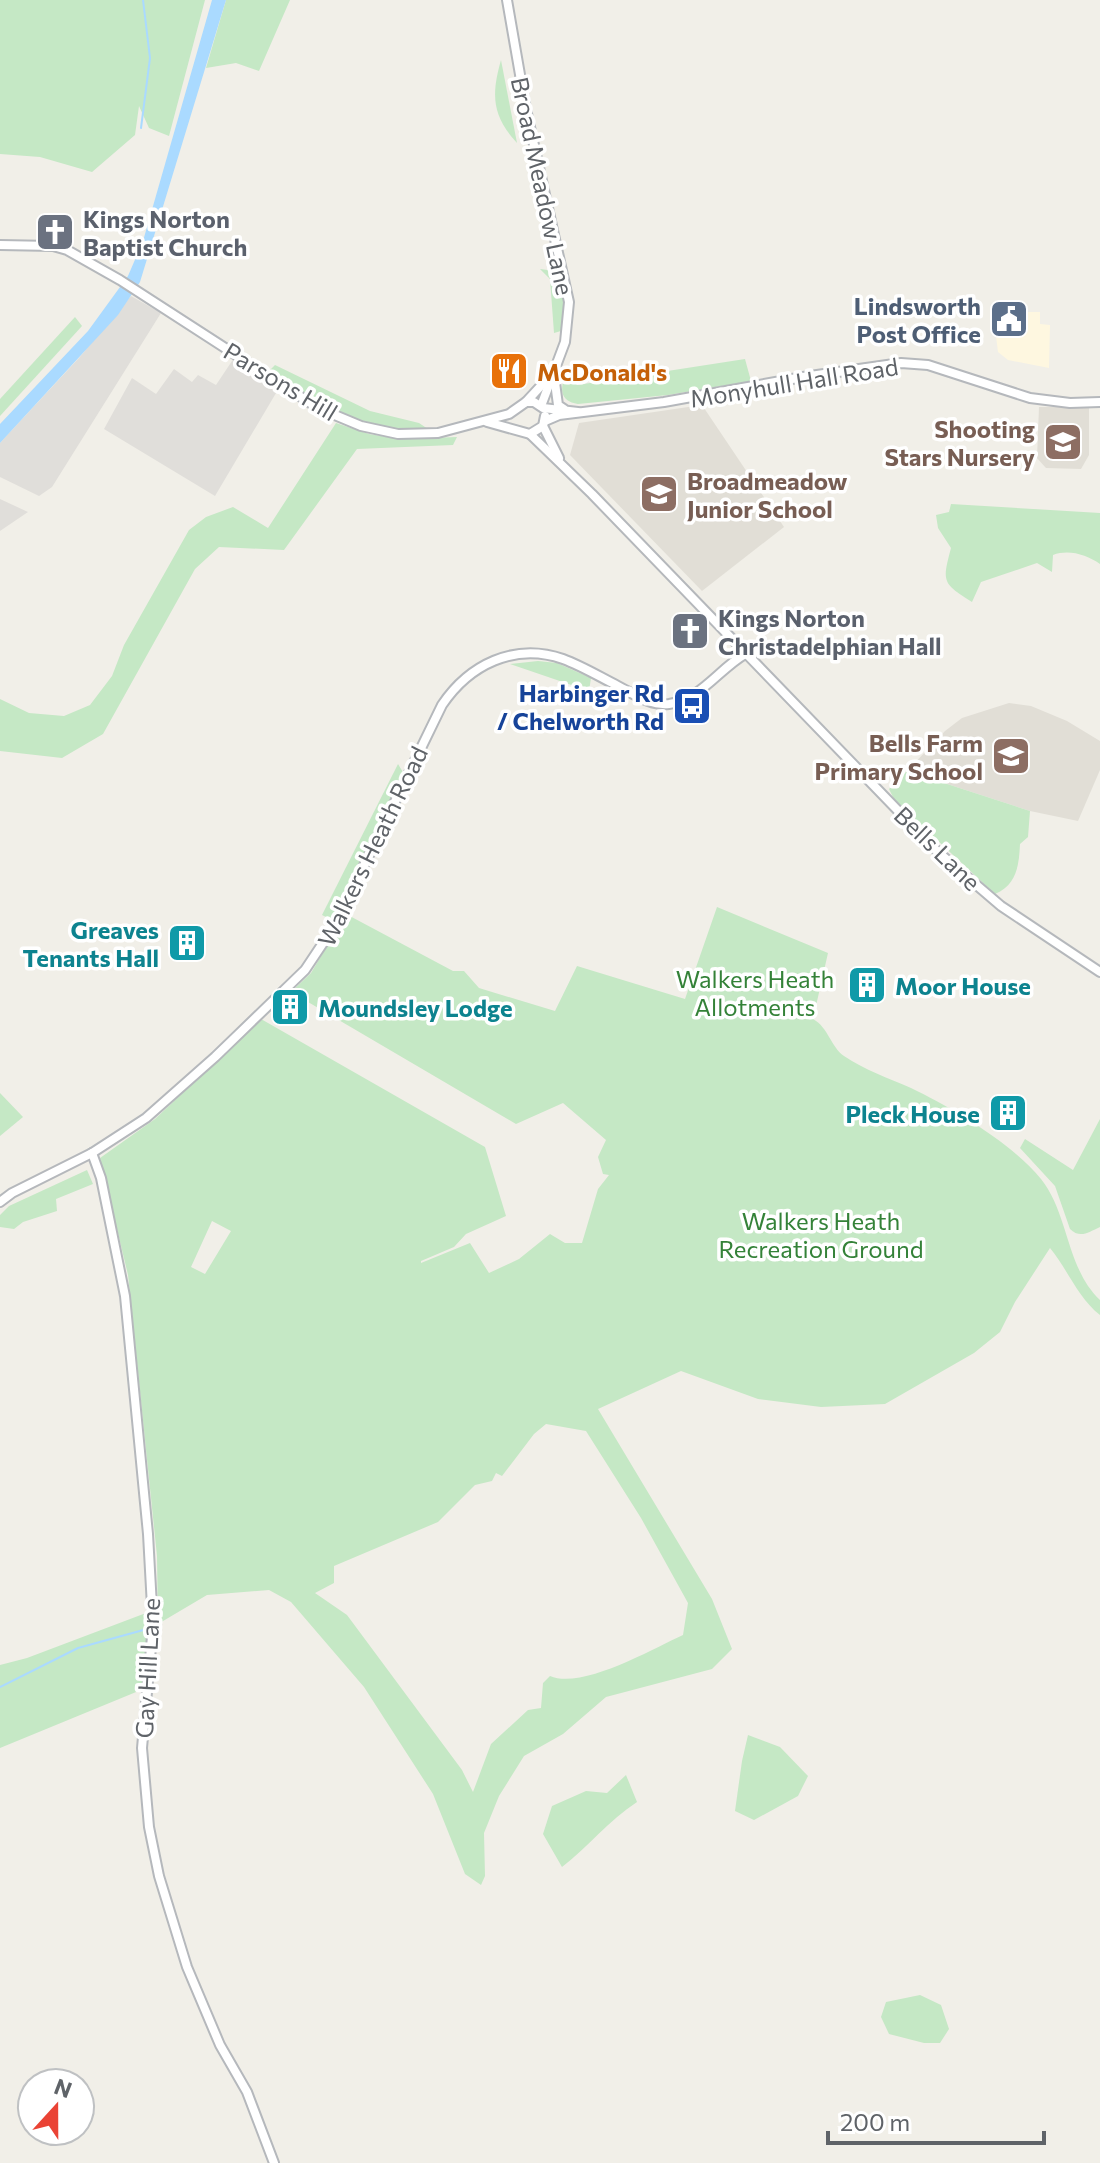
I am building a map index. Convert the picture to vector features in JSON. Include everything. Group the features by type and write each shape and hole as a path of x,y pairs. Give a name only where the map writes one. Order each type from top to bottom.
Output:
{"street":[{"name":"Broad Meadow Lane","path":"507,0 526,109 569,302 567,333 542,407"},
{"name":"Parsons Hill","path":"0,245 63,248 120,280 318,408 361,426 398,434 438,433 515,411"},
{"name":"Monyhull Hall Road","path":"544,424 552,417 578,412 626,408 901,363 928,365 1030,398 1070,403 1100,402"},
{"name":"Broad Meadow Lane","path":"526,402 554,373"},
{"path":"554,373 555,395 558,405 564,409"},
{"path":"526,402 542,407 544,424 530,434 519,430 515,424 515,411 526,402"},
{"name":"Monyhull Hall Road","path":"542,407 578,412"},
{"name":"Parsons Hill","path":"485,422 519,430"},
{"name":"Bells Lane","path":"544,424 561,462"},
{"name":"Bells Lane","path":"530,434 561,462 938,852 1001,906 1100,972"},
{"name":"Walkers Heath Road","path":"0,1202 92,1153 146,1118 293,984 313,961 335,925 442,705 458,683 470,673 498,658 532,654 564,660 643,699 659,704 676,703 695,693 745,654"},
{"name":"Gay Hill Lane","path":"92,1153 101,1178 125,1296 148,1534 153,1625 142,1748 149,1827 162,1888 187,1967 220,2045 247,2092 274,2163"}],"shaded area":[{"path":"131,296 161,313 52,487 39,496 0,477 0,443 79,358"},
{"path":"993,312 1040,312 1040,324 1050,325 1049,368 1008,360 998,352"},
{"path":"234,358 279,388 215,496 104,429 132,378 156,394 174,369 192,382 198,375 216,385"},
{"name":"Broadmeadow Junior School","path":"702,405 784,527 702,591 570,455 579,423"},
{"name":"Shooting Stars Nursery","path":"1039,407 1089,407 1089,455 1081,469 1046,468 1037,458"},
{"path":"0,499 28,512 0,531"},
{"name":"Bells Farm Primary School","path":"1009,703 1031,706 1067,721 1100,741 1100,770 1078,821 1030,811 907,771 945,731 962,718"}],"green space":[{"path":"0,0 205,0 169,136 149,128 139,106 135,135 92,172 40,157 0,154"},
{"path":"226,0 290,0 259,71 236,63 206,68"},
{"path":"501,60 517,143 503,124 496,104"},
{"path":"540,269 555,271 563,292 563,324 561,331 554,333 550,279"},
{"path":"75,317 82,326 0,416 0,399"},
{"path":"745,359 751,381 668,395 578,404 567,400 563,393 566,372 577,385"},
{"path":"275,365 370,411 419,423 428,429 384,427 344,415 268,372"},
{"path":"336,423 369,434 399,439 457,437 453,445 357,449 284,550 219,547 195,569 103,734 62,758 0,751 0,699 29,713 64,716 90,705 112,676 124,645 189,530 206,517 233,507 268,528"},
{"path":"951,504 1100,513 1100,564 1078,554 1053,555 1052,572 1037,563 981,582 972,602 947,581 946,568 951,548 938,528 936,515 949,512"},
{"path":"538,661 557,663 591,678 589,691 510,664"},
{"path":"398,764 404,774 332,920 322,915"},
{"path":"907,771 1030,811 1028,837 1020,844 1017,867 1008,885 995,894 895,801 889,789"},
{"path":"717,907 828,953 813,1019 844,1056 962,1116 1029,1166 1050,1193 1080,1273 1100,1300 1100,1315 1085,1300 1050,1248 1015,1302 1000,1332 974,1353 885,1404 821,1407 758,1399 681,1371 598,1409 712,1599 732,1649 712,1669 606,1697 563,1734 524,1756 499,1796 484,1833 485,1876 481,1885 465,1874 433,1794 364,1687 291,1602 269,1590 207,1595 158,1624 157,1556 128,1275 100,1158 155,1119 261,1019 485,1147 506,1216 466,1234 454,1247 421,1263 470,1243 489,1273 519,1259 550,1234 565,1243 582,1243 598,1189 609,1175 603,1174 598,1157 606,1140 563,1103 516,1124 291,992 311,973 346,914 453,971 464,971 479,988 555,1011 577,966 685,999","holes":["212,1221 231,1231 205,1274 191,1267","546,1424 586,1431 641,1518 688,1603 683,1635 598,1673 564,1679 550,1676 543,1683 541,1708 528,1710 491,1744 473,1792 462,1770 347,1615 315,1593 334,1583 334,1566 438,1522 475,1485 492,1481 496,1473 502,1476 534,1434"]},
{"path":"0,1093 23,1117 0,1136"},
{"path":"1100,1119 1100,1227 1077,1234 1070,1229 1055,1186 1020,1148 1025,1139 1073,1170"},
{"path":"87,1170 93,1184 56,1199 57,1211 23,1222 14,1229 0,1227 0,1215 9,1206"},
{"path":"146,1613 149,1630 141,1690 0,1748 0,1665 27,1658"},
{"path":"748,1735 780,1747 808,1776 798,1796 754,1820 735,1811"},
{"path":"626,1775 637,1802 562,1867 543,1834 552,1806 586,1791 607,1793"},
{"path":"920,1995 941,2005 949,2029 940,2043 924,2043 889,2034 881,2017 886,2002"}],"water":[{"path":"212,0 226,0 140,282 118,315 0,443 0,424 88,331 128,276 143,241"}],"waterway":[{"path":"141,128 150,58 143,0"},
{"path":"0,1687 78,1648 147,1629"}],"place":[{"name":"Kings Norton Baptist Church","path":"55,232"},
{"name":"Lindsworth Post Office","path":"1009,319"},
{"name":"McDonald's","path":"509,371"},
{"name":"Shooting Stars Nursery","path":"1063,442"},
{"name":"Broadmeadow Junior School","path":"659,494"},
{"name":"Kings Norton Christadelphian Hall","path":"690,631"},
{"name":"Harbinger Rd / Chelworth Rd","path":"692,706"},
{"name":"Bells Farm Primary School","path":"1011,756"},
{"name":"Greaves Tenants Hall","path":"187,943"},
{"name":"Moor House","path":"867,985"},
{"name":"Moundsley Lodge","path":"290,1007"},
{"name":"Pleck House","path":"1008,1113"}],"park label":[{"name":"Walkers Heath Allotments","path":"755,992"},
{"name":"Walkers Heath Recreation Ground","path":"821,1234"}]}
